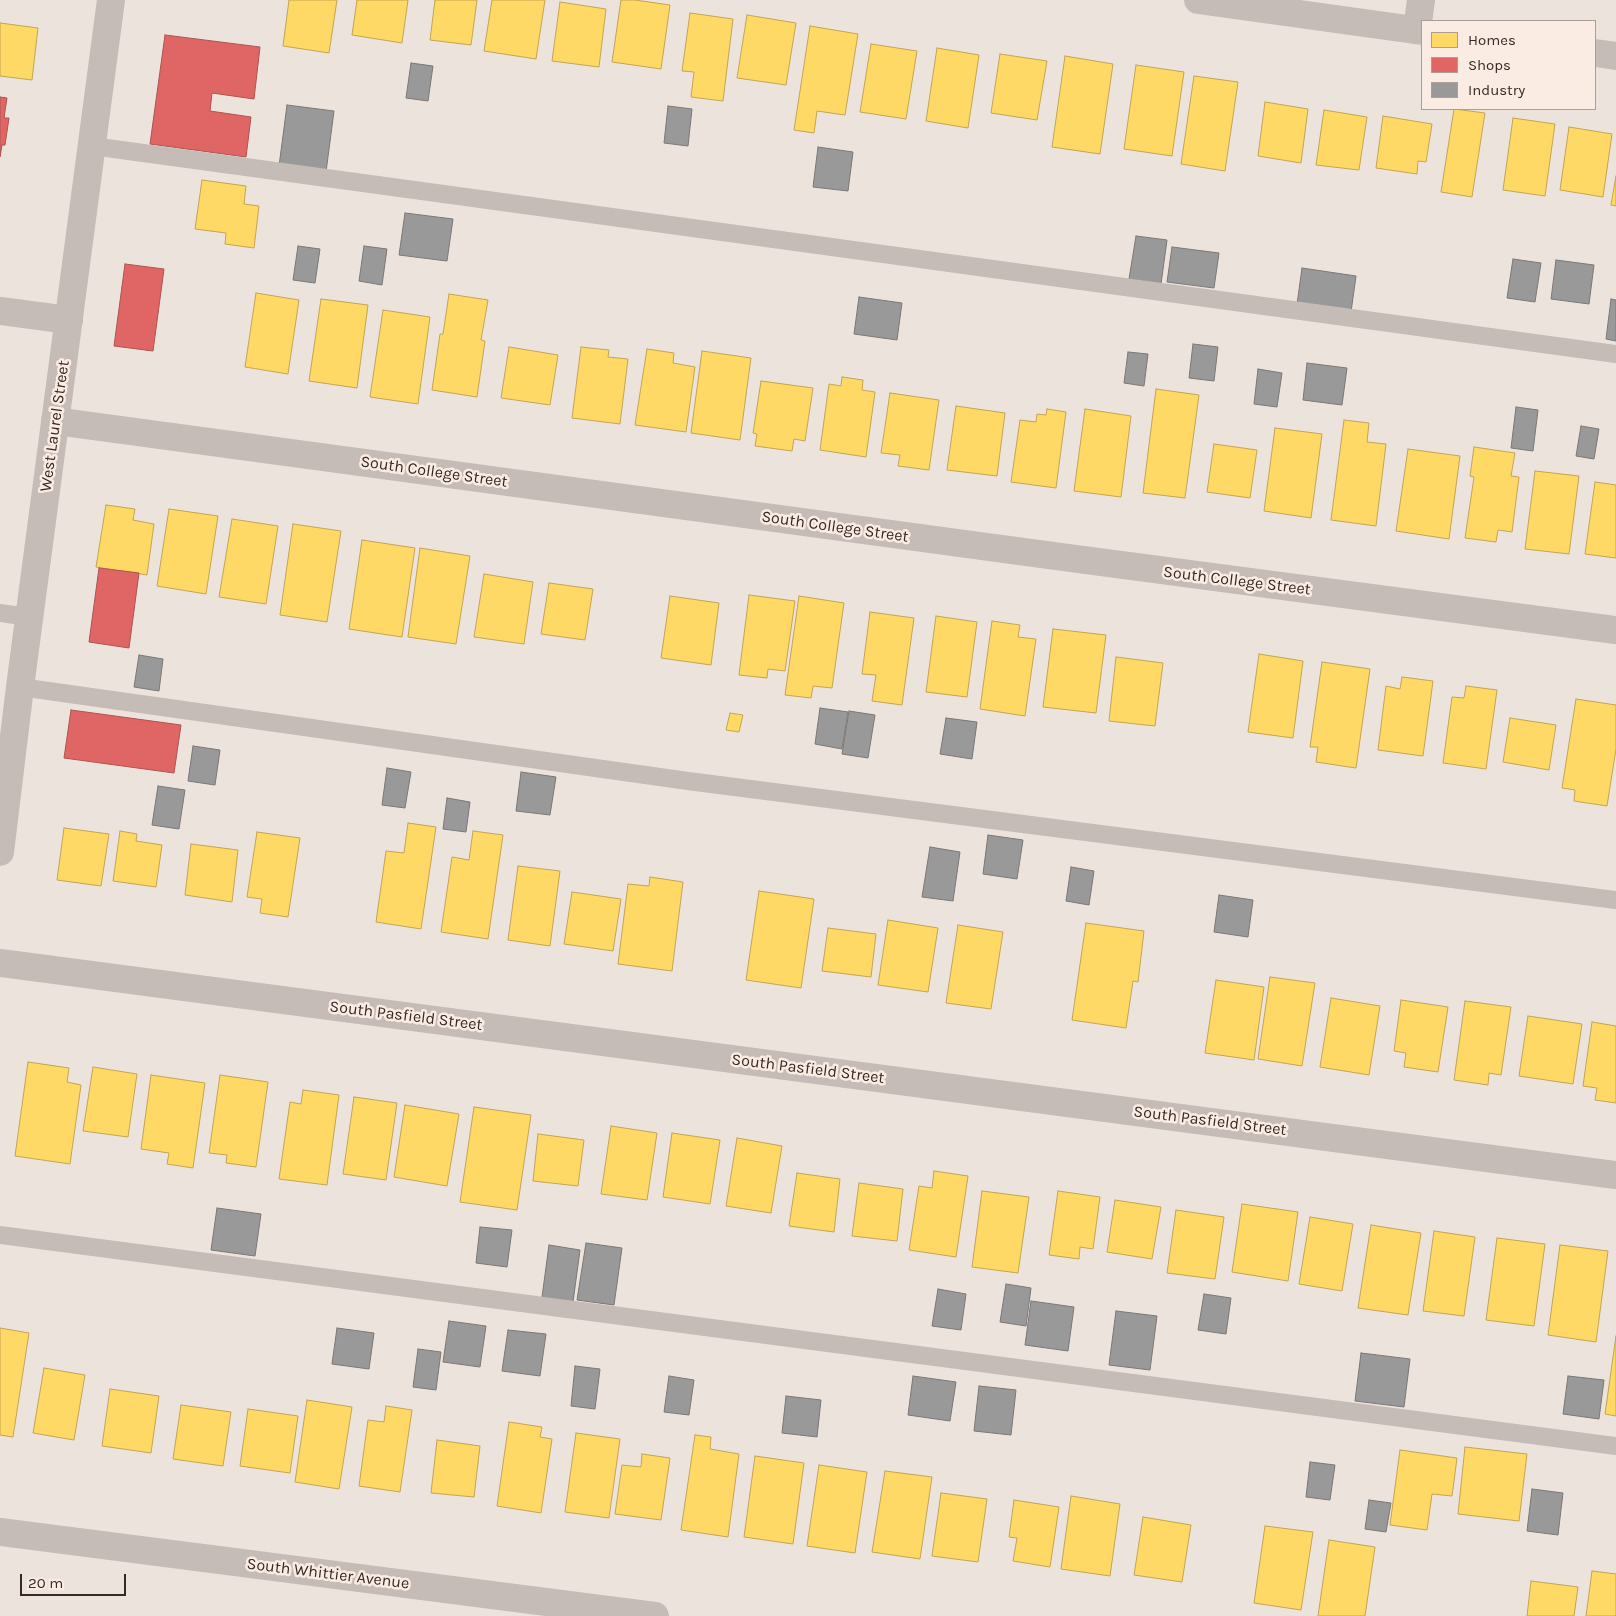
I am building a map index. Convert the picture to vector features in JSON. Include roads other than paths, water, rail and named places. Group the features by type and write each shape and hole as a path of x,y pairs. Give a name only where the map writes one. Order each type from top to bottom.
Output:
{"street":[{"name":"West Laurel Street","path":"0,852 111,0"},
{"path":"1198,0 1420,30 1421,0"},
{"path":"1596,54 1616,56"},
{"path":"0,311 69,320"},
{"name":"South College Street","path":"55,421 1076,560 1616,630"},
{"name":"South Pasfield Street","path":"0,963 1616,1174"},
{"name":"South Whittier Avenue","path":"0,1532 655,1616"}],"lane":[{"path":"92,146 1616,354"},
{"path":"0,613 30,617"},
{"path":"20,687 698,782 1616,900"},
{"path":"0,1235 1616,1446"}]}
